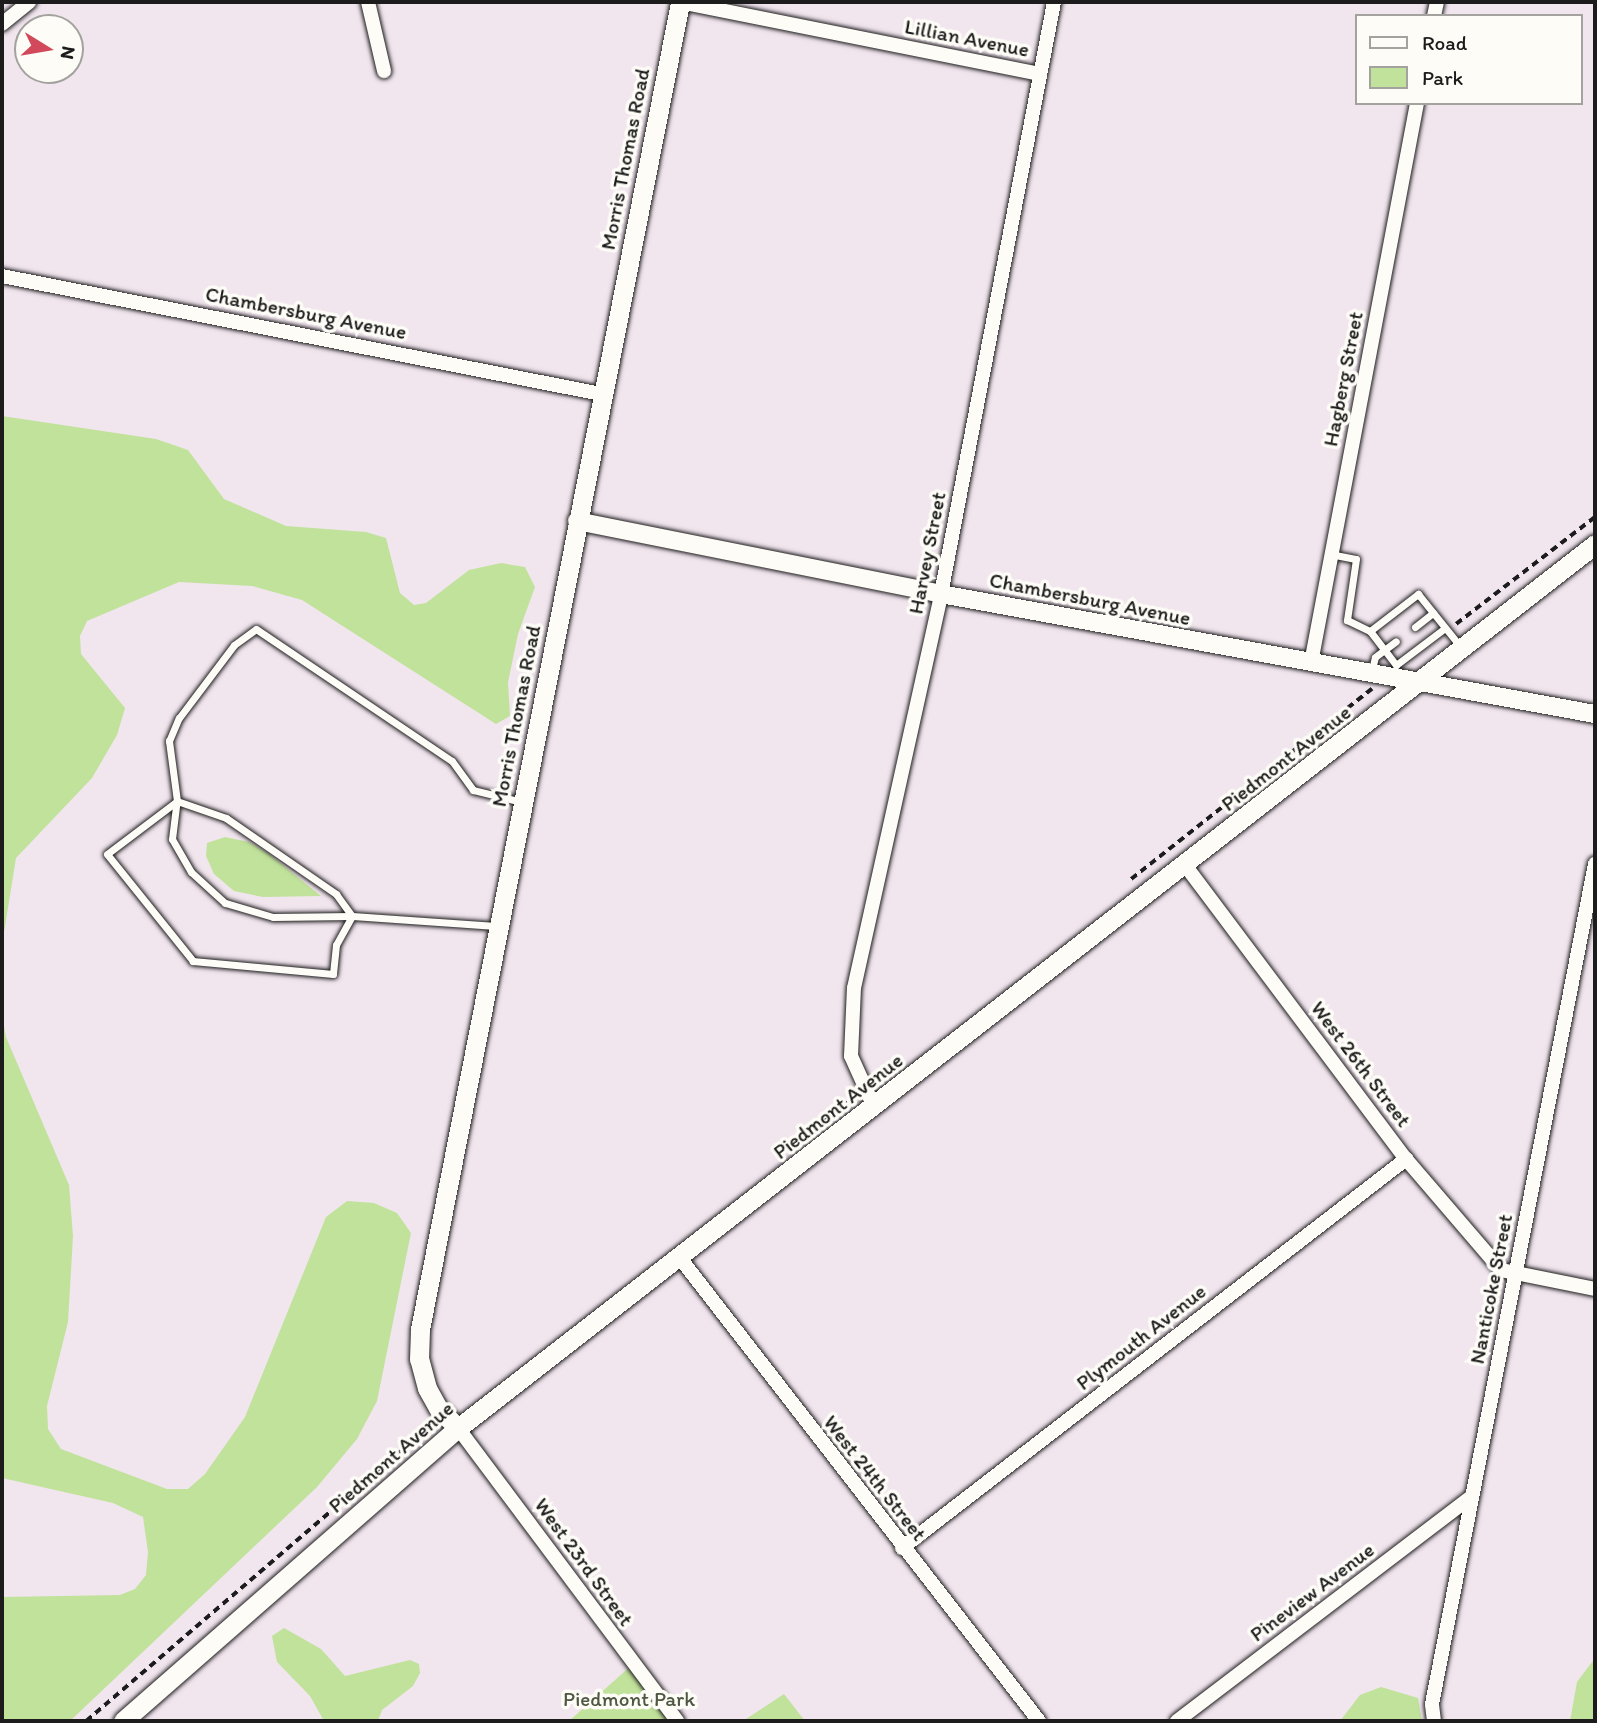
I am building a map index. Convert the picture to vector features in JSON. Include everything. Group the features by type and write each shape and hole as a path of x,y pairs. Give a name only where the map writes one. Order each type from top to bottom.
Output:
{"main road":[{"name":"Morris Thomas Road","path":"458,1428 438,1408 427,1388 419,1343 601,394 680,2"},
{"name":"Piedmont Avenue","path":"122,1721 458,1428 1420,683 1595,544"}],"street":[{"path":"2,24 29,2"},
{"path":"368,2 384,71"},
{"name":"Lillian Avenue","path":"680,2 1040,74"},
{"name":"Harvey Street","path":"874,1107 851,1056 854,988 941,594 1054,2"},
{"name":"Hagberg Street","path":"1311,663 1417,105"},
{"name":"Chambersburg Avenue","path":"2,276 601,394"},
{"name":"Chambersburg Avenue","path":"577,521 941,594 1595,714"},
{"name":"Nanticoke Street","path":"1434,1721 1432,1704 1595,864"},
{"name":"West 26th Street","path":"1185,865 1406,1159 1501,1270 1516,1274"},
{"name":"Plymouth Avenue","path":"902,1548 1406,1159"},
{"name":"West 24th Street","path":"680,1258 902,1548 1039,1721"},
{"path":"1516,1274 1595,1289"},
{"name":"West 23rd Street","path":"458,1428 677,1721"},
{"name":"Pineview Avenue","path":"1177,1721 1471,1497"}],"lane":[{"path":"1330,554 1356,559 1347,620 1370,631 1396,665 1446,628"},
{"path":"1370,631 1418,594 1463,649"},
{"path":"1415,627 1433,612"},
{"path":"498,926 352,916 273,917 225,903 191,873 172,839 177,801 169,741 179,718 234,645 256,629 452,761 473,790 522,803"},
{"path":"1371,674 1375,657 1396,641"},
{"path":"177,801 226,818 336,894 352,916"},
{"path":"177,801 107,854 193,961 333,974 337,944 352,916"}],"green space":[{"path":"2,416 156,439 188,450 224,499 286,526 366,532 386,538 400,593 414,605 426,603 469,570 501,563 525,567 535,587 518,634 508,682 510,716 496,724 302,600 252,586 179,582 87,621 80,636 81,654 125,708 117,735 92,778 16,858 2,945"},
{"path":"225,837 249,842 269,854 321,896 263,897 234,891 214,874 206,856 207,843"},
{"path":"2,1015 6,1037 69,1185 73,1236 68,1322 47,1406 48,1429 61,1449 167,1489 188,1489 205,1474 245,1417 326,1217 347,1201 374,1203 397,1213 411,1233 377,1401 357,1439 317,1487 70,1721 2,1721 2,1597 120,1595 135,1589 146,1575 148,1552 143,1517 113,1503 2,1478"},
{"path":"284,1628 321,1649 345,1676 410,1660 419,1664 420,1673 413,1686 382,1710 378,1721 324,1721 310,1696 277,1662 272,1636"},
{"path":"1595,1658 1595,1721 1570,1721 1577,1682"},
{"name":"Piedmont Park","path":"633,1664 677,1721 569,1721"},
{"path":"1381,1687 1418,1698 1422,1721 1340,1721 1360,1695"},
{"name":"Piedmont Park","path":"784,1694 805,1721 743,1721"}]}
